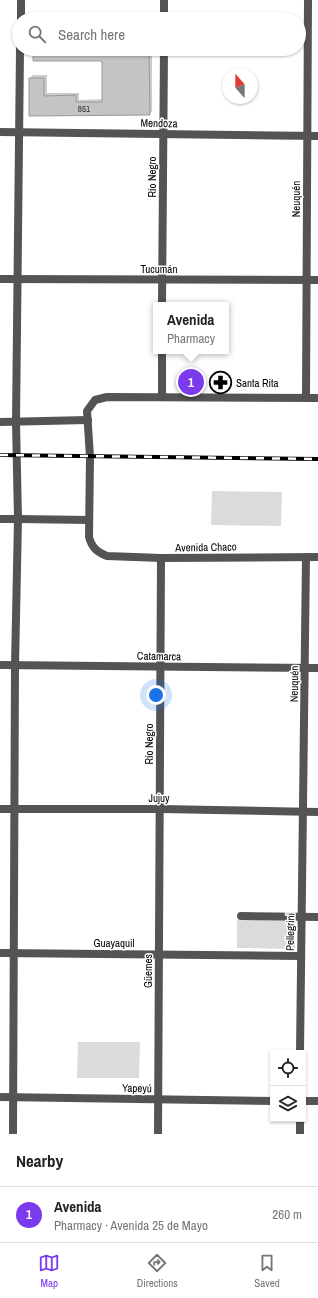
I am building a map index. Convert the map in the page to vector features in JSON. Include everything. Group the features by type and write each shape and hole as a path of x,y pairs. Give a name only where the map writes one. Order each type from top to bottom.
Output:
{"street":[{"path":"20,12 21,0"},
{"path":"164,0 164,12"},
{"name":"Neuquén","path":"306,398 308,0"},
{"path":"13,1134 15,953 15,666 18,519 16,422 20,56"},
{"name":"Río Negro","path":"162,302 164,56"},
{"name":"Mendoza","path":"0,132 318,136"},
{"name":"Tucumán","path":"0,279 318,280"},
{"path":"162,354 162,397"},
{"path":"0,519 89,520 90,458 87,411 95,400 107,396 318,398"},
{"path":"0,422 88,420"},
{"name":"Avenida Chaco","path":"89,520 89,537 95,550 107,556 161,558 318,557"},
{"name":"Neuquén","path":"303,812 306,557"},
{"name":"Río Negro","path":"161,558 161,809"},
{"name":"Catamarca","path":"0,665 318,668"},
{"name":"Jujuy","path":"0,809 161,809 318,812"},
{"name":"Güemes","path":"158,1134 161,809"},
{"name":"Pellegrini","path":"300,1050 303,812"},
{"path":"241,916 318,917"},
{"name":"Guayaquil","path":"0,953 301,956"},
{"name":"Yapeyú","path":"0,1098 270,1101"},
{"path":"306,1101 318,1101"},
{"path":"300,1122 300,1134"}],"shaded area":[{"path":"212,491 282,492 281,526 211,525"},
{"path":"237,920 295,921 295,949 237,948"},
{"path":"78,1042 140,1042 139,1078 77,1078"}],"building":[{"path":"33,56 149,56 150,115 29,116 29,78 44,78 44,96 76,95 76,102 102,102 102,61 33,61"}],"railway":[{"path":"0,455 318,459"}],"place":[{"name":"Avenida","path":"191,382"},
{"name":"Santa Rita","path":"220,383"}]}
